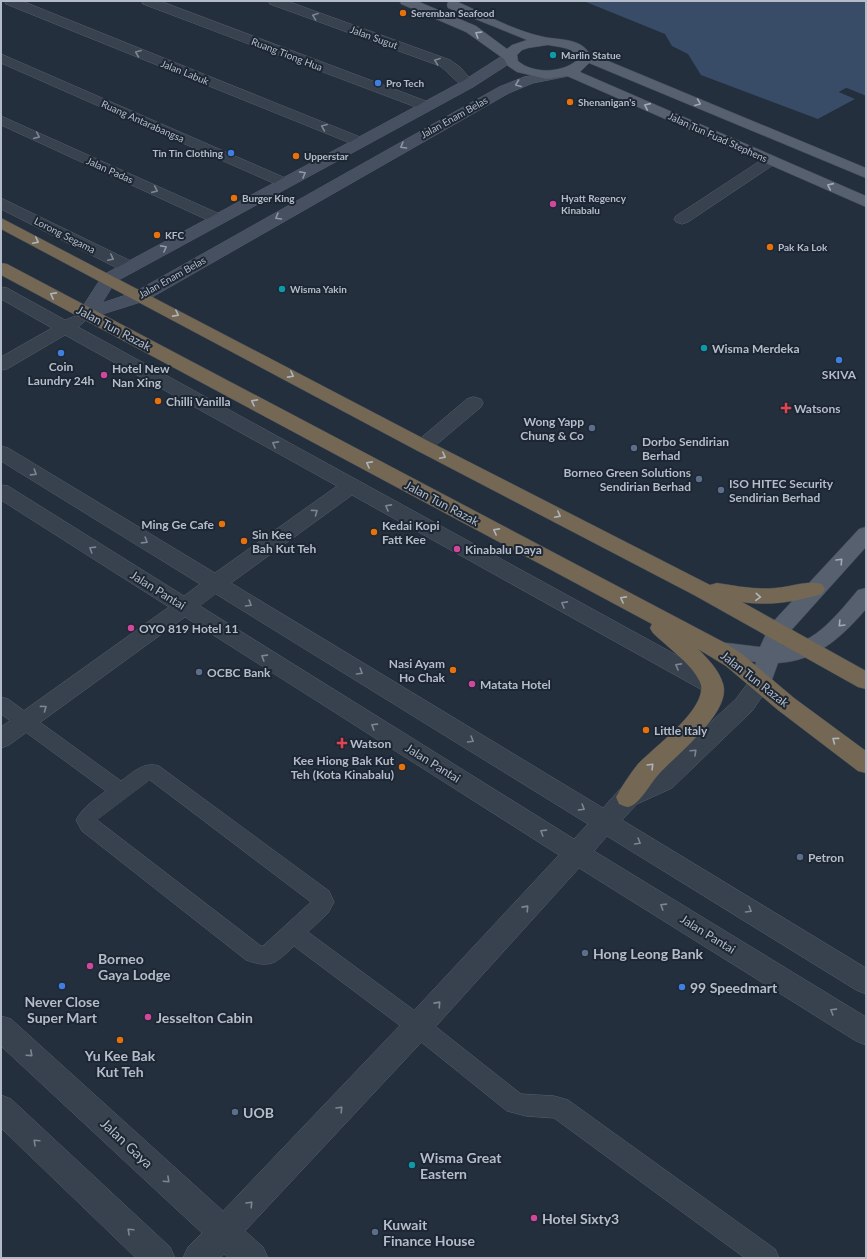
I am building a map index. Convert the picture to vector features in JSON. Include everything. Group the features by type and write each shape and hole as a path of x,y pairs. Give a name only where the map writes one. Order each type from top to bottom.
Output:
{"highway":[{"path":"1,223 142,296 423,446 778,630 866,681"},
{"name":"Jalan Tun Razak","path":"1,268 719,650 761,682 786,704 866,764"},
{"path":"693,585 768,598 786,596 814,589"},
{"path":"628,797 646,772 700,716 713,694 712,685 705,672 642,610"}],"main road":[{"path":"406,1 471,29 510,57 511,62 516,67 530,72 547,75 569,72 583,65 586,60 585,56"},
{"path":"443,1 518,33 548,41"},
{"path":"510,57 512,52 517,47 531,43 548,41"},
{"name":"Jalan Tun Fuad Stephens","path":"548,41 572,46 578,49 585,56 866,173"},
{"name":"Jalan Tun Fuad Stephens","path":"569,72 866,202"},
{"path":"761,682 778,630 866,534"},
{"path":"719,650 769,657 788,655 811,648 831,634 866,595"}],"street":[{"name":"Jalan Labuk","path":"11,1 360,142"},
{"name":"Ruang Tiong Hua","path":"148,1 426,106"},
{"name":"Jalan Sugut","path":"275,1 445,63 455,70 468,84"},
{"name":"Jalan Enam Belas","path":"87,314 109,279 468,84 510,57"},
{"name":"Ruang Antarabangsa","path":"1,58 285,184"},
{"name":"Jalan Enam Belas","path":"87,314 142,296 504,90 529,80 569,72"},
{"name":"Jalan Padas","path":"1,120 218,219"},
{"path":"682,219 771,160"},
{"name":"Lorong Segama","path":"1,203 129,267"},
{"path":"1,292 712,685"},
{"path":"1,365 87,314"},
{"path":"423,446 474,404"},
{"path":"1,452 866,982"},
{"path":"1,739 350,486"},
{"name":"Jalan Pantai","path":"1,492 576,853 866,1032"},
{"path":"199,1258 418,1026 628,797 663,781 744,705 761,682"},
{"name":"Jalan Gaya","path":"1,1028 252,1258"},
{"path":"1,1109 159,1258"}],"lane":[{"path":"1,704 120,791"},
{"path":"152,771 158,773 321,897 323,902 271,953 263,956 254,953 89,825 86,820 90,814 120,791 146,773 152,771"},
{"path":"292,932 418,1026 515,1103 526,1106 549,1105 560,1108 766,1258"}],"water":[{"path":"573,1 866,1 866,96 846,88 839,92 856,99 818,119 701,75 688,54 672,46 665,34 586,2"}],"pier":[{"path":"847,88 866,96 866,98 847,90 844,92 857,97 857,100 820,120 818,119 855,99 839,92"}],"place":[{"name":"Seremban Seafood","path":"403,13"},
{"name":"Marlin Statue","path":"553,55"},
{"name":"Pro Tech","path":"378,83"},
{"name":"Shenanigan's","path":"570,102"},
{"name":"Tin Tin Clothing","path":"231,153"},
{"name":"Upperstar","path":"296,156"},
{"name":"Burger King","path":"234,198"},
{"name":"Hyatt Regency Kinabalu","path":"553,204"},
{"name":"KFC","path":"157,235"},
{"name":"Pak Ka Lok","path":"770,247"},
{"name":"Wisma Yakin","path":"282,289"},
{"name":"Wisma Merdeka","path":"704,348"},
{"name":"Coin Laundry 24h","path":"61,353"},
{"name":"SKIVA","path":"839,360"},
{"name":"Hotel New Nan Xing","path":"104,375"},
{"name":"Chilli Vanilla","path":"158,401"},
{"name":"Watsons","path":"786,408"},
{"name":"Wong Yapp Chung & Co","path":"592,428"},
{"name":"Dorbo Sendirian Berhad","path":"634,448"},
{"name":"Borneo Green Solutions Sendirian Berhad","path":"699,479"},
{"name":"ISO HITEC Security Sendirian Berhad","path":"721,490"},
{"name":"Ming Ge Cafe","path":"222,524"},
{"name":"Kedai Kopi Fatt Kee","path":"374,532"},
{"name":"Sin Kee Bah Kut Teh","path":"244,541"},
{"name":"Kinabalu Daya","path":"457,549"},
{"name":"OYO 819 Hotel 11","path":"131,628"},
{"name":"Nasi Ayam Ho Chak","path":"453,670"},
{"name":"OCBC Bank","path":"199,672"},
{"name":"Matata Hotel","path":"472,684"},
{"name":"Little Italy","path":"646,730"},
{"name":"Watson","path":"342,743"},
{"name":"Kee Hiong Bak Kut Teh (Kota Kinabalu)","path":"402,767"},
{"name":"Petron","path":"800,857"},
{"name":"Hong Leong Bank","path":"585,953"},
{"name":"Borneo Gaya Lodge","path":"90,966"},
{"name":"Never Close Super Mart","path":"62,986"},
{"name":"99 Speedmart","path":"682,987"},
{"name":"Jesselton Cabin","path":"148,1017"},
{"name":"Yu Kee Bak Kut Teh","path":"120,1040"},
{"name":"UOB","path":"235,1112"},
{"name":"Wisma Great Eastern","path":"412,1165"},
{"name":"Hotel Sixty3","path":"534,1218"},
{"name":"Kuwait Finance House","path":"375,1232"}]}
